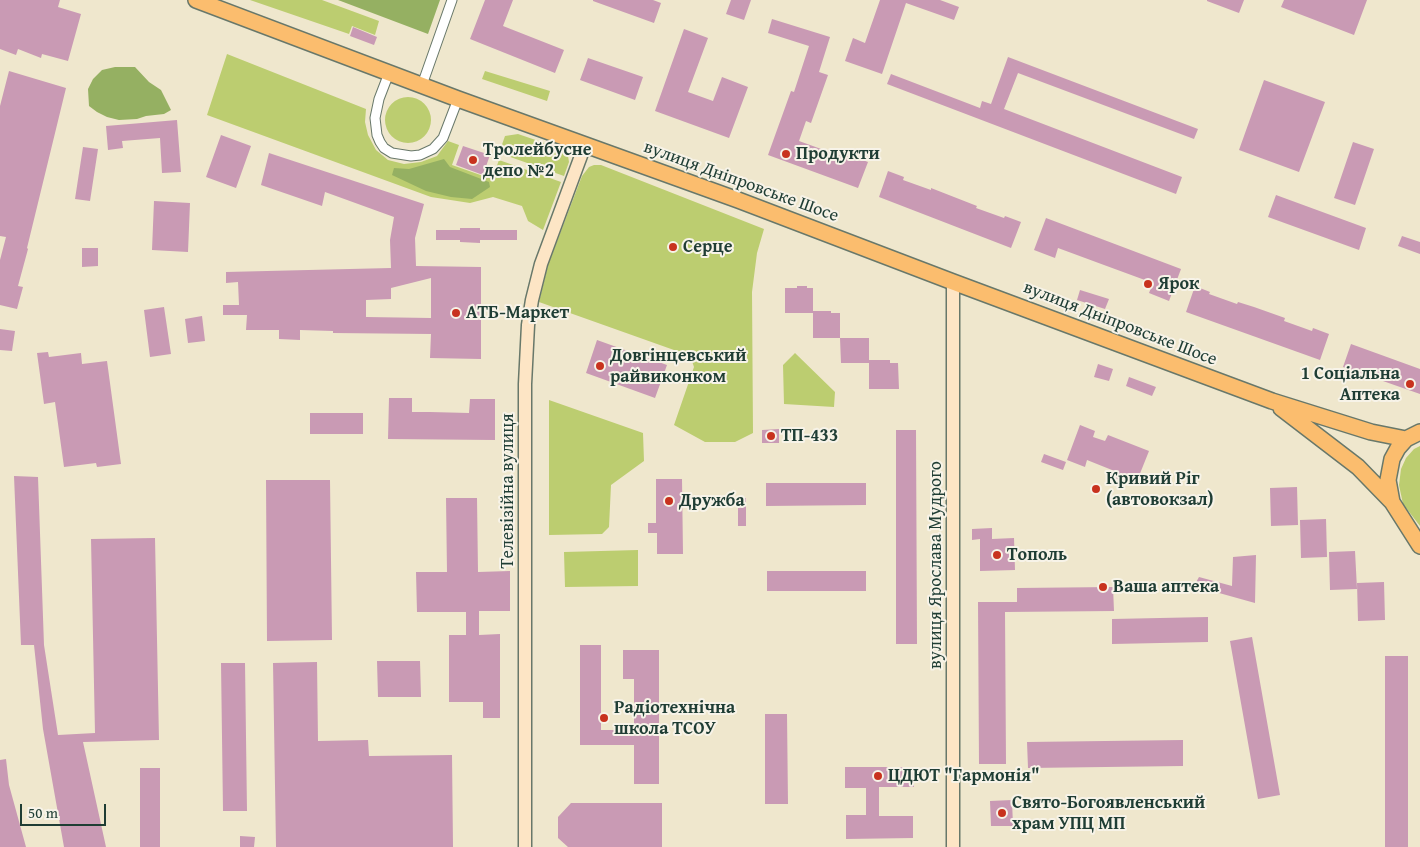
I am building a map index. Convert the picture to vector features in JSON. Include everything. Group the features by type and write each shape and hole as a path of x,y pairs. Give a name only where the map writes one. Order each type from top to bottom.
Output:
{"main road":[{"name":"вулиця Дніпровське Шосе","path":"196,0 458,99 738,200 1272,401"},
{"path":"1272,401 1371,432 1413,436"},
{"path":"1272,401 1358,467 1392,502 1420,546"},
{"path":"1392,502 1388,480 1392,459 1398,448 1413,436"}],"street":[{"path":"422,85 452,0"},
{"path":"389,73 379,99 375,118 377,136 384,148 392,153 411,156 420,155 433,149 443,138 458,99"},
{"name":"Телевізійна вулиця","path":"525,847 525,384 528,325 541,264 585,145"},
{"name":"вулиця Ярослава Мудрого","path":"953,282 953,847"}],"green space":[{"path":"250,0 322,0 379,21 375,35 352,26 349,34"},
{"path":"338,0 440,0 428,34"},
{"path":"227,54 366,109 365,122 368,135 376,150 388,160 404,164 421,162 437,156 448,141 459,145 452,165 492,179 499,160 561,182 543,230 528,221 522,206 493,197 470,203 431,197 207,115"},
{"path":"115,67 135,67 149,82 161,90 171,110 164,114 119,120 107,117 89,106 88,89 93,79 102,70"},
{"path":"485,71 550,91 547,101 482,79"},
{"path":"403,97 413,97 427,107 431,120 427,133 421,139 413,143 403,143 389,133 385,125 385,115 395,101"},
{"path":"518,134 565,150 569,162 564,176 499,153 505,136"},
{"path":"444,159 450,167 489,182 490,187 472,199 451,197 426,191 392,175 394,168 409,169"},
{"path":"601,165 764,229 757,253 752,292 753,433 735,442 705,442 674,425 694,367 688,355 539,302 548,265 582,176 589,167"},
{"path":"795,353 835,392 834,407 784,404 783,365"},
{"path":"549,400 643,433 644,461 611,485 609,527 602,534 549,535"},
{"path":"1420,446 1420,526 1403,504 1399,485 1401,469 1406,458 1414,449"},
{"path":"638,550 638,586 565,587 564,552"}],"building":[{"path":"0,0 60,0 58,7 81,14 68,61 42,54 41,58 18,49 16,55 0,49"},
{"path":"485,0 513,0 503,26 564,50 555,73 470,39"},
{"path":"593,0 653,0 661,3 654,23"},
{"path":"731,0 751,0 744,20 726,14"},
{"path":"880,0 940,0 959,7 954,20 906,3 882,74 845,61 853,38 865,43"},
{"path":"1207,0 1244,0 1239,13"},
{"path":"1284,0 1367,0 1354,35 1281,7"},
{"path":"772,19 830,37 819,72 828,75 811,123 806,121 799,141 846,158 847,154 868,162 858,188 768,155 791,91 794,92 809,46 768,33"},
{"path":"353,27 377,37 374,45 350,36"},
{"path":"684,29 708,38 688,92 713,101 722,77 748,87 729,138 655,111"},
{"path":"1008,57 1198,129 1194,139 1018,73 1004,109 1182,177 1176,194 887,84 891,74 980,108 982,101 991,104"},
{"path":"588,58 643,77 635,100 580,80"},
{"path":"9,71 66,88 18,286 23,287 17,309 0,305 0,260 6,237 0,236 0,106"},
{"path":"1264,80 1325,102 1299,172 1239,150"},
{"path":"177,120 181,172 162,173 160,138 122,141 123,148 108,150 106,126"},
{"path":"221,135 251,146 236,188 206,177"},
{"path":"1353,142 1374,149 1355,205 1334,198"},
{"name":"Тролейбусне депо №2","path":"463,146 490,155 483,175 456,165"},
{"path":"83,147 98,149 90,201 75,199"},
{"path":"269,153 424,204 415,238 416,266 481,267 481,359 430,358 431,334 333,333 333,331 300,330 300,340 279,339 279,330 246,330 247,315 223,315 223,305 239,305 238,282 226,283 226,272 391,268 390,240 394,217 325,192 322,206 261,185","holes":["431,278 431,318 366,317 366,300 391,299 391,288"]},
{"path":"888,171 904,177 903,180 931,190 931,188 977,206 976,208 1021,222 1011,248 879,197"},
{"path":"1276,195 1366,228 1359,250 1268,217"},
{"path":"154,201 190,203 188,252 152,250"},
{"path":"1046,218 1181,269 1169,301 1149,293 1153,283 1058,248 1055,258 1034,250"},
{"path":"460,228 517,230 517,240 480,240 480,243 460,242 460,240 436,240 436,230 460,230"},
{"path":"1402,236 1420,242 1420,254 1398,246"},
{"path":"82,248 98,248 98,266 82,267"},
{"path":"797,286 813,288 813,311 840,313 840,338 813,338 813,313 785,313 785,288 797,288"},
{"path":"1195,286 1210,292 1209,294 1237,304 1238,302 1285,318 1284,321 1312,331 1313,328 1329,334 1320,360 1186,312"},
{"path":"1080,290 1109,299 1105,309 1077,300"},
{"path":"164,307 171,354 150,357 144,310"},
{"path":"202,316 205,341 188,343 185,319"},
{"path":"0,329 15,331 12,351 0,350"},
{"path":"840,338 869,338 869,363 841,363"},
{"path":"597,340 667,365 655,398 586,373"},
{"path":"1351,344 1420,369 1420,394 1343,367"},
{"path":"48,352 49,357 81,353 82,364 107,361 121,464 97,467 96,463 64,467 55,402 44,404 37,353"},
{"path":"869,360 890,360 890,363 898,363 899,389 869,389"},
{"path":"1098,364 1113,369 1109,381 1094,377"},
{"path":"1129,377 1156,387 1152,396 1126,386"},
{"path":"389,398 412,398 412,412 469,413 470,399 495,399 495,440 388,439"},
{"path":"310,413 363,413 363,434 310,434"},
{"path":"1080,425 1095,431 1093,437 1105,441 1108,435 1149,451 1135,486 1115,478 1117,472 1087,460 1085,467 1067,460"},
{"name":"ТП-433","path":"779,429 779,443 762,443 762,430"},
{"path":"896,430 916,430 917,644 896,644"},
{"path":"1044,454 1066,462 1063,470 1041,462"},
{"path":"14,476 38,477 44,645 58,735 95,733 91,539 155,538 159,740 83,742 106,847 64,847 43,729 34,645 21,645"},
{"name":"Дружба","path":"656,479 682,479 683,554 657,554 657,533 648,533 648,523 656,523"},
{"path":"266,480 330,480 332,640 267,641"},
{"path":"766,483 866,483 866,505 766,506"},
{"path":"1297,487 1298,525 1271,526 1270,488"},
{"path":"446,498 477,498 478,572 510,571 510,611 479,611 479,635 500,634 500,718 483,718 483,702 449,702 449,635 466,635 466,612 417,612 416,572 447,572"},
{"path":"738,498 746,498 746,526 738,526"},
{"path":"1326,519 1327,557 1301,558 1300,520"},
{"name":"Тополь","path":"992,528 992,539 1014,538 1015,570 980,571 980,539 972,540 972,529"},
{"path":"1355,551 1357,589 1330,590 1329,552"},
{"path":"1256,555 1255,603 1194,586 1199,577 1232,586 1233,557"},
{"path":"767,571 866,571 866,591 767,591"},
{"path":"1384,582 1385,620 1358,621 1357,583"},
{"path":"1113,587 1114,611 1005,612 1006,764 979,764 978,602 1017,602 1017,588"},
{"path":"1208,617 1208,642 1112,644 1112,619"},
{"path":"1252,637 1280,795 1258,799 1230,641"},
{"path":"580,645 601,645 601,730 634,730 634,679 623,679 623,650 659,650 659,784 634,784 634,745 580,745"},
{"path":"1385,656 1408,656 1408,847 1385,847"},
{"path":"377,661 420,661 421,697 378,697"},
{"path":"317,662 318,741 368,740 369,756 452,755 453,847 276,847 273,663"},
{"path":"221,663 245,663 247,811 223,811"},
{"path":"765,714 787,714 788,804 765,804"},
{"path":"1183,740 1183,766 1028,768 1027,742"},
{"path":"6,759 9,785 26,847 0,847 0,760"},
{"path":"845,767 914,767 914,787 879,787 879,816 913,816 913,838 846,839 846,815 866,815 866,788 845,788"},
{"path":"140,768 160,768 160,847 140,847"},
{"name":"Свято-Богоявленський храм УПЦ МП","path":"1012,800 1013,826 991,826 990,801"},
{"path":"571,803 662,803 662,847 568,847 558,838 558,817"},
{"path":"240,836 255,837 254,847 240,847"}],"place":[{"name":"Продукти","path":"786,154"},
{"name":"Тролейбусне депо №2","path":"473,160"},
{"name":"Серце","path":"673,247"},
{"name":"Ярок","path":"1148,284"},
{"name":"АТБ-Маркет","path":"456,313"},
{"name":"Довгінцевський райвиконком","path":"600,366"},
{"name":"1 Соціальна Аптека","path":"1410,384"},
{"name":"ТП-433","path":"771,436"},
{"name":"Кривий Ріг (автовокзал)","path":"1096,489"},
{"name":"Дружба","path":"669,501"},
{"name":"Тополь","path":"997,555"},
{"name":"Ваша аптека","path":"1103,587"},
{"name":"Радіотехнічна школа ТСОУ","path":"604,718"},
{"name":"ЦДЮТ \"Гармонія\"","path":"878,776"},
{"name":"Свято-Богоявленський храм УПЦ МП","path":"1002,813"}]}
